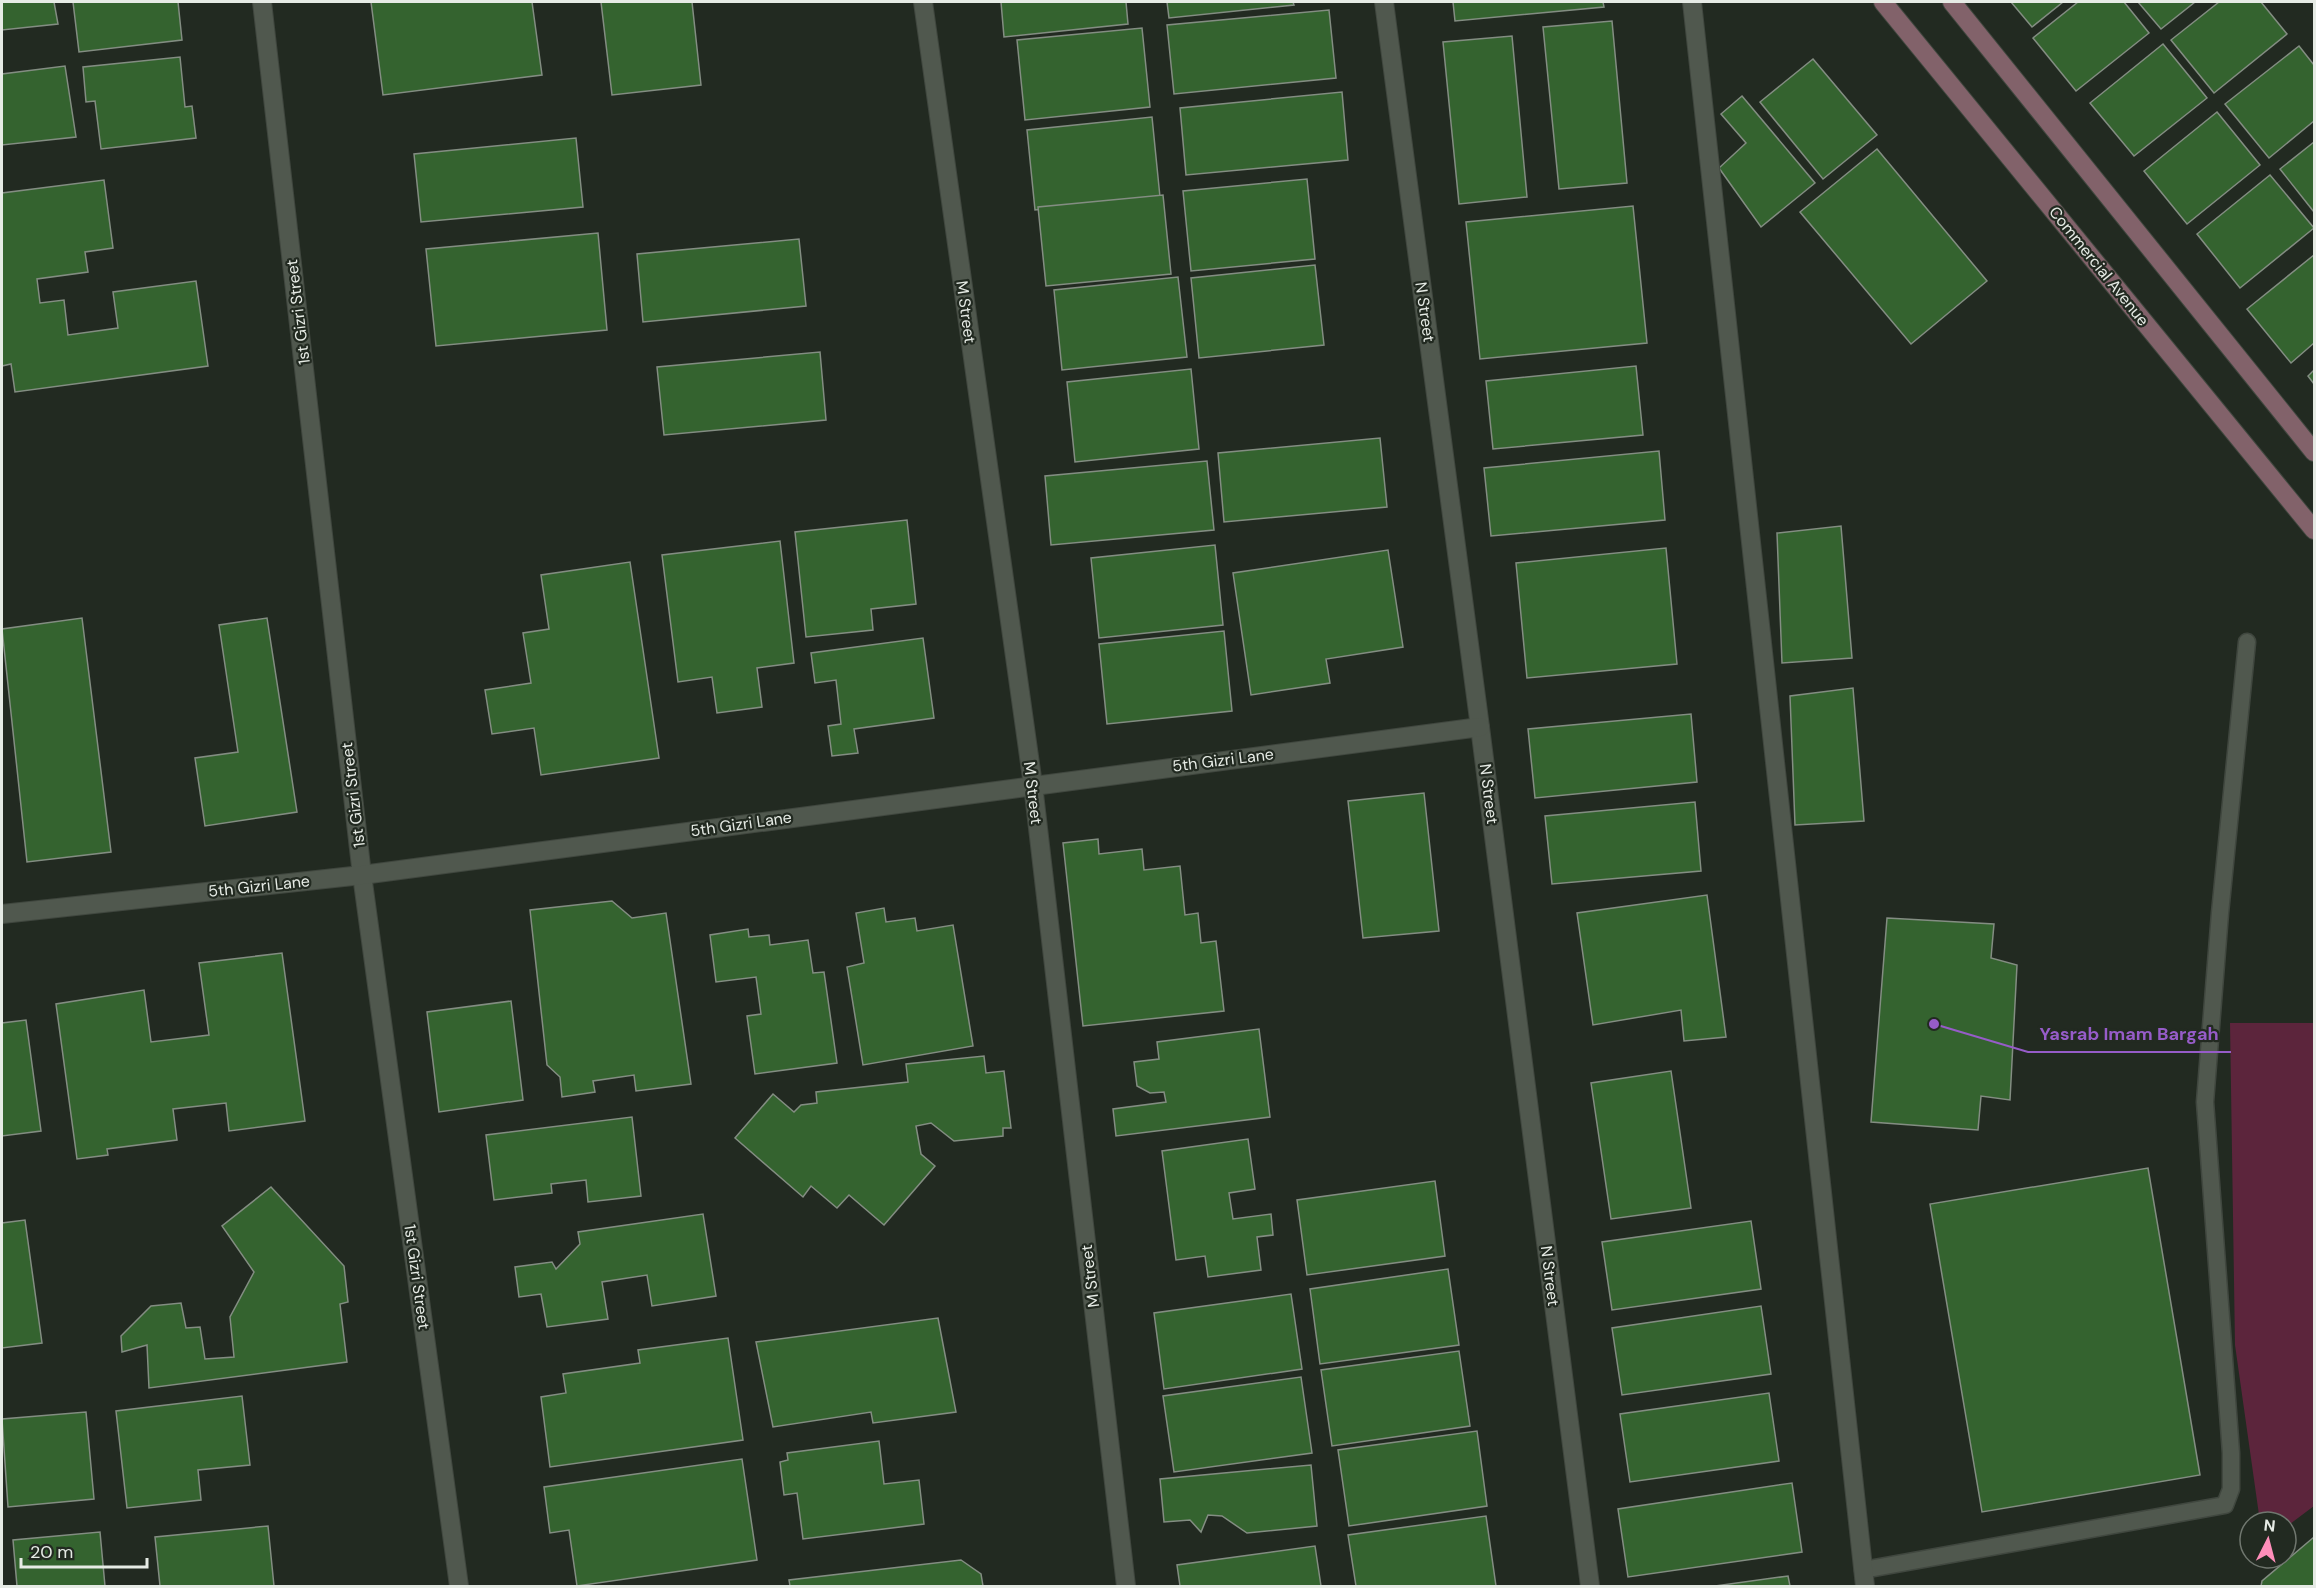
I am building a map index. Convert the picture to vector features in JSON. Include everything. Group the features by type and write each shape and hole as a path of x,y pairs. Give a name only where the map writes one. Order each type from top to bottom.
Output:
{"main road":[{"name":"Commercial Avenue","path":"1883,2 2314,530"},
{"path":"1952,2 2314,452"}],"street":[{"name":"1st Gizri Street","path":"262,2 362,875 459,1587"},
{"name":"M Street","path":"923,2 1033,785 1126,1587"},
{"name":"N Street","path":"1384,2 1590,1587"},
{"path":"1692,2 1864,1578"},
{"name":"5th Gizri Lane","path":"2,914 362,875 1480,727"}],"lane":[{"path":"1864,1578 2225,1505 2231,1489 2231,1453 2205,1102 2220,912 2247,642"}],"shaded area":[{"path":"2230,1023 2314,1023 2314,1506 2298,1518 2298,1510 2258,1510 2235,1345"}],"building":[{"path":"2,2 54,2 58,24 2,30"},
{"path":"73,2 178,2 182,40 79,52"},
{"path":"371,2 532,2 542,75 383,95"},
{"path":"601,2 692,2 701,85 612,95"},
{"path":"1001,2 1126,2 1128,24 1004,37"},
{"path":"1167,2 1293,2 1294,5 1169,18"},
{"path":"1453,2 1603,2 1604,7 1455,21"},
{"path":"2011,2 2063,2 2032,27"},
{"path":"2078,2 2124,2 2149,33 2076,91 2033,38"},
{"path":"2138,2 2195,2 2161,29"},
{"path":"2219,2 2261,2 2287,34 2214,93 2171,40"},
{"path":"1329,10 1336,78 1174,94 1167,25"},
{"path":"1612,21 1627,183 1559,189 1543,27"},
{"path":"1142,28 1150,107 1025,120 1017,40"},
{"path":"1512,36 1527,197 1459,204 1443,42"},
{"path":"2163,44 2207,98 2134,156 2090,103"},
{"path":"2299,46 2314,65 2314,121 2269,158 2225,104"},
{"path":"180,57 185,107 192,106 196,138 101,149 95,101 86,102 83,67"},
{"path":"1813,59 1877,135 1823,179 1760,102"},
{"path":"65,66 76,137 2,145 2,74"},
{"path":"1342,92 1348,160 1186,175 1180,108"},
{"path":"1742,96 1815,183 1761,227 1719,168 1746,143 1721,114"},
{"path":"2217,112 2260,165 2187,224 2144,171"},
{"path":"1152,117 1160,197 1035,210 1027,130"},
{"path":"576,138 583,207 421,222 414,154"},
{"path":"2314,142 2314,212 2280,169"},
{"path":"1877,149 1987,281 1911,344 1800,212"},
{"path":"2270,175 2314,228 2240,288 2197,234"},
{"path":"1307,179 1315,259 1191,271 1183,191"},
{"path":"104,180 113,248 85,252 88,272 37,279 40,303 64,300 68,335 118,328 113,292 196,281 208,366 15,392 11,364 2,366 2,193"},
{"path":"1163,195 1171,274 1046,286 1038,207"},
{"path":"1633,206 1647,343 1480,359 1466,222"},
{"path":"598,233 607,330 436,346 426,249"},
{"path":"799,239 806,306 643,322 637,254"},
{"path":"2314,255 2314,343 2291,363 2247,309"},
{"path":"1315,265 1324,345 1199,358 1191,278"},
{"path":"1178,277 1187,357 1062,370 1054,290"},
{"path":"820,352 826,420 664,435 657,367"},
{"path":"1636,366 1643,435 1493,449 1486,381"},
{"path":"1191,369 1199,449 1075,462 1067,382"},
{"path":"2314,370 2314,384 2308,376"},
{"path":"1380,438 1387,507 1224,522 1218,453"},
{"path":"1659,451 1665,520 1491,536 1484,468"},
{"path":"1207,461 1214,530 1051,545 1045,476"},
{"path":"907,520 916,604 871,609 873,630 806,637 795,532"},
{"path":"1841,526 1852,658 1782,663 1777,533"},
{"path":"780,541 794,663 757,668 762,707 717,713 712,677 678,682 662,555"},
{"path":"1215,545 1223,625 1099,638 1091,558"},
{"path":"1666,548 1677,664 1527,678 1516,563"},
{"path":"1388,550 1403,647 1326,659 1330,683 1251,695 1233,573"},
{"path":"630,562 659,758 541,775 534,728 492,734 485,690 531,683 523,633 549,629 541,575"},
{"path":"82,618 111,852 27,862 2,629"},
{"path":"267,618 297,812 205,826 195,758 238,752 219,625"},
{"path":"1224,631 1232,711 1107,724 1099,644"},
{"path":"923,638 934,718 854,729 858,753 832,756 828,726 841,724 836,680 815,683 811,653"},
{"path":"1853,688 1864,821 1795,825 1790,696"},
{"path":"1691,714 1697,782 1535,798 1528,729"},
{"path":"1424,793 1439,931 1363,938 1348,801"},
{"path":"1695,802 1701,871 1552,884 1545,816"},
{"path":"1098,839 1099,854 1142,849 1144,870 1180,866 1185,915 1198,913 1201,943 1216,941 1224,1011 1083,1026 1063,843"},
{"path":"1707,895 1726,1037 1684,1041 1681,1010 1593,1025 1577,913"},
{"path":"612,901 632,918 666,913 691,1084 636,1091 634,1075 593,1081 595,1092 562,1097 560,1077 547,1065 530,910"},
{"path":"884,908 886,922 915,918 917,931 953,925 973,1046 863,1065 847,967 864,963 856,913"},
{"path":"1887,918 1994,924 1991,958 2017,965 2010,1100 1981,1096 1978,1130 1871,1122"},
{"path":"748,929 749,937 769,935 770,945 808,940 813,973 824,972 837,1063 755,1074 747,1016 761,1014 756,977 716,982 710,935"},
{"path":"282,953 305,1121 229,1131 226,1103 173,1109 177,1140 107,1149 108,1155 77,1159 56,1004 144,990 151,1042 209,1035 199,963"},
{"path":"511,1001 523,1100 439,1112 427,1012"},
{"path":"26,1020 41,1131 2,1136 2,1023"},
{"path":"1259,1029 1270,1117 1116,1136 1113,1109 1166,1102 1164,1092 1150,1093 1137,1086 1134,1062 1159,1059 1157,1042"},
{"path":"984,1056 986,1073 1004,1071 1011,1128 1003,1128 1003,1136 954,1141 931,1123 916,1126 921,1154 935,1166 884,1225 849,1195 837,1208 811,1186 803,1197 735,1138 773,1094 794,1112 801,1105 817,1103 816,1092 908,1082 906,1064"},
{"path":"1671,1071 1691,1208 1611,1219 1591,1083"},
{"path":"632,1117 641,1196 588,1202 586,1180 551,1184 552,1193 494,1200 486,1135"},
{"path":"1248,1139 1255,1189 1229,1193 1233,1219 1271,1214 1273,1235 1257,1237 1261,1270 1208,1277 1205,1256 1176,1260 1162,1151"},
{"path":"2148,1168 2200,1475 1982,1512 1930,1204"},
{"path":"1435,1181 1445,1256 1307,1275 1297,1200"},
{"path":"271,1187 344,1266 348,1302 340,1304 347,1362 149,1388 147,1345 122,1352 121,1336 151,1306 181,1303 186,1328 200,1327 205,1359 234,1357 230,1317 254,1272 222,1226"},
{"path":"703,1214 716,1296 652,1306 647,1275 602,1282 608,1319 547,1327 541,1294 519,1297 515,1267 552,1262 556,1269 580,1244 578,1232"},
{"path":"25,1220 42,1343 2,1348 2,1223"},
{"path":"1751,1221 1761,1289 1612,1310 1602,1242"},
{"path":"1448,1269 1459,1345 1320,1364 1310,1289"},
{"path":"1291,1294 1302,1369 1164,1389 1154,1313"},
{"path":"1761,1306 1771,1374 1622,1395 1612,1328"},
{"path":"938,1318 956,1412 873,1423 871,1412 773,1427 756,1342"},
{"path":"728,1338 743,1440 550,1467 541,1397 566,1393 563,1374 640,1363 638,1350"},
{"path":"1459,1351 1470,1426 1332,1446 1321,1370"},
{"path":"1301,1377 1312,1453 1174,1472 1163,1396"},
{"path":"1769,1393 1779,1461 1630,1482 1620,1414"},
{"path":"242,1396 250,1465 198,1470 201,1500 127,1508 116,1411"},
{"path":"86,1412 94,1499 8,1507 2,1419"},
{"path":"1477,1431 1487,1506 1349,1526 1338,1450"},
{"path":"879,1441 884,1484 919,1480 924,1524 803,1539 797,1493 784,1495 780,1462 788,1460 787,1453"},
{"path":"742,1459 757,1560 577,1586 569,1530 550,1533 544,1487"},
{"path":"1311,1465 1317,1526 1247,1533 1222,1516 1208,1515 1201,1532 1190,1520 1164,1522 1160,1479"},
{"path":"1792,1483 1802,1552 1628,1577 1618,1509"},
{"path":"1486,1516 1496,1586 1356,1586 1348,1535"},
{"path":"268,1526 274,1586 160,1586 155,1537"},
{"path":"100,1532 105,1586 17,1586 13,1540"},
{"path":"2314,1537 2314,1586 2261,1586 2262,1581 2275,1570 2298,1570 2298,1551"},
{"path":"1315,1546 1321,1586 1180,1586 1177,1565"},
{"path":"961,1560 981,1574 983,1586 790,1586 789,1580"},
{"path":"1788,1576 1790,1586 1715,1586"}],"place":[{"name":"Yasrab Imam Bargah","path":"1934,1024"}]}
